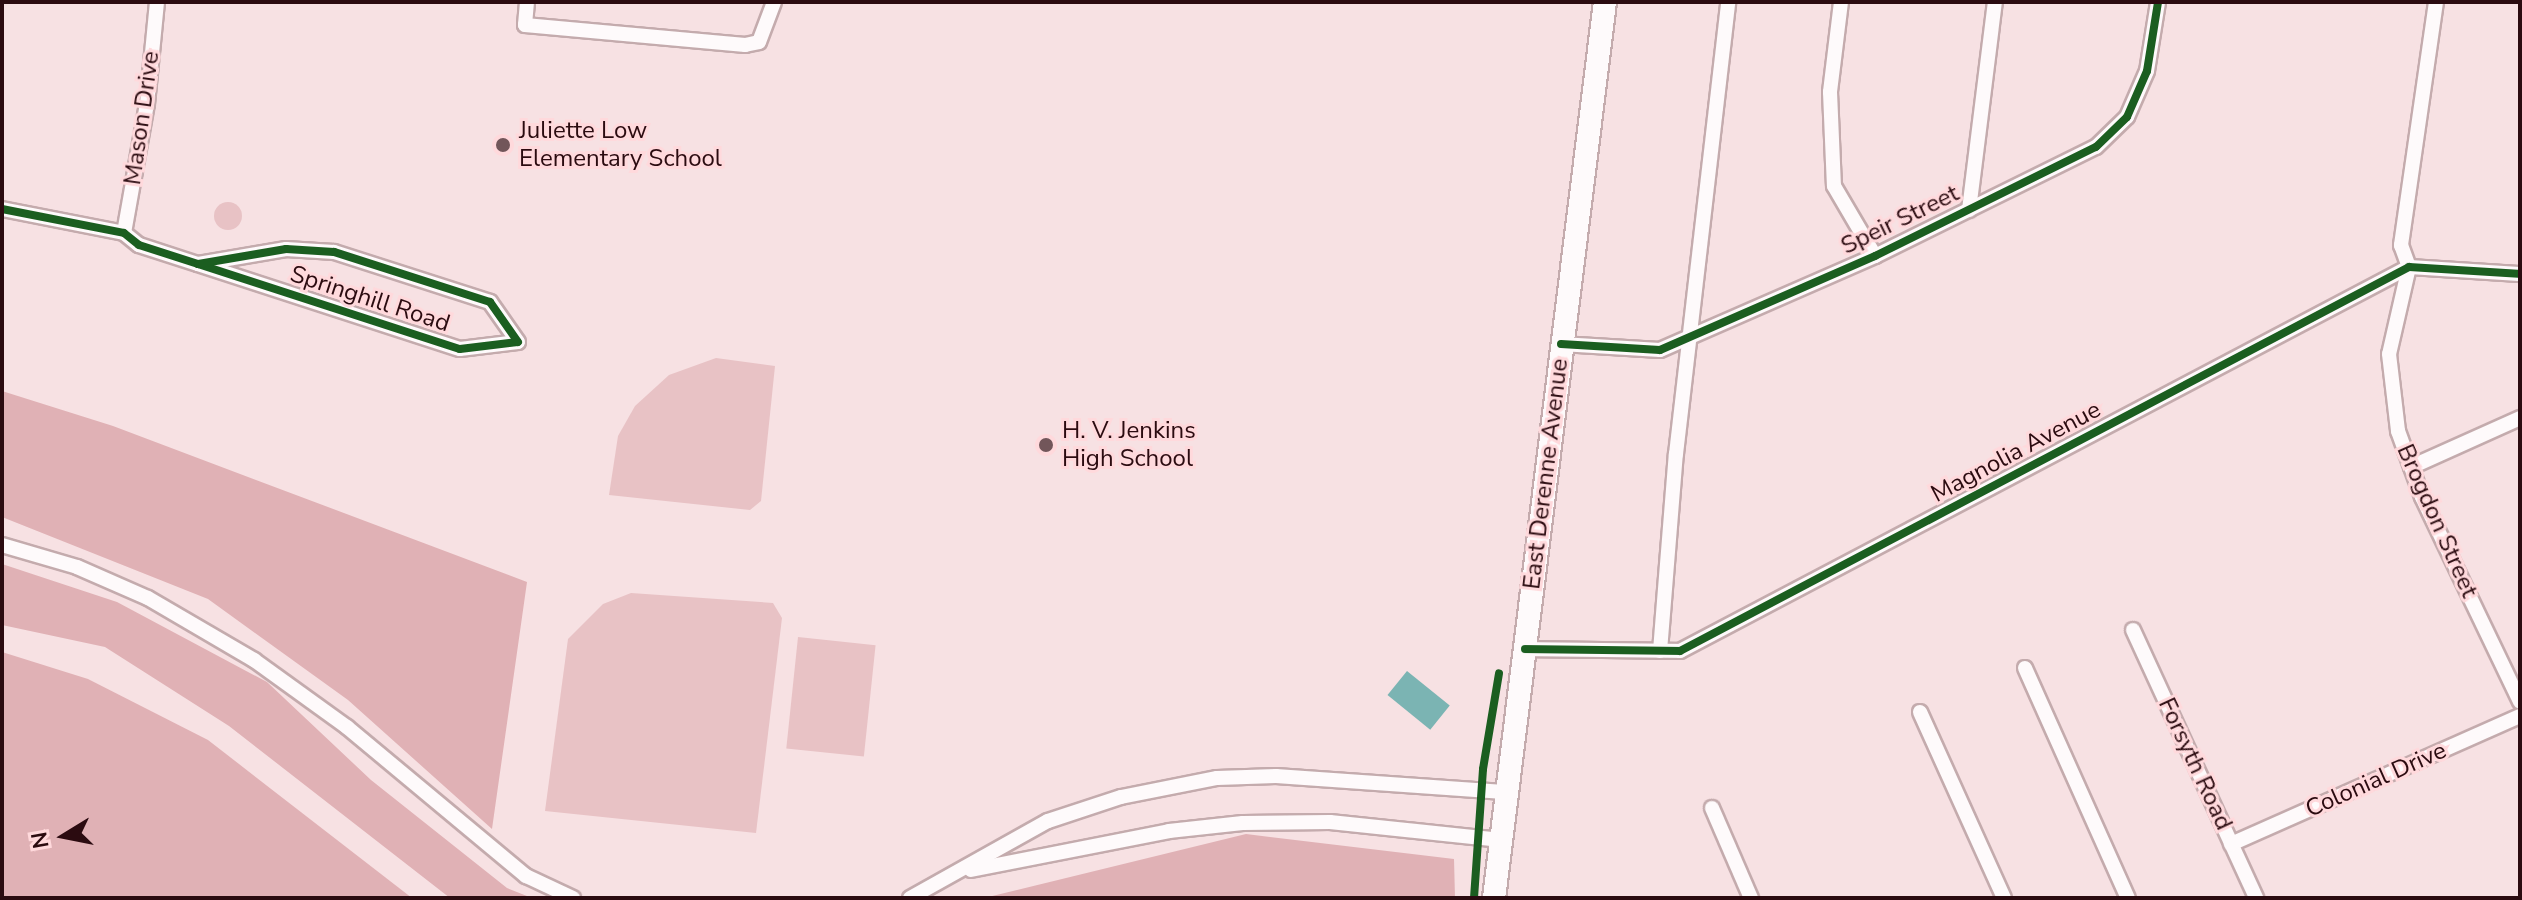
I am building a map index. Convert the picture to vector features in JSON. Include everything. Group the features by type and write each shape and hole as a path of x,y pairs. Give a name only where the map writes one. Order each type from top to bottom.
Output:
{"main road":[{"name":"East Derenne Avenue","path":"1494,898 1605,2"}],"street":[{"name":"Mason Drive","path":"124,233 147,104 157,2"},
{"path":"527,2 525,25 745,45 759,42 772,9"},
{"path":"1660,651 1676,454 1693,336 1728,2"},
{"path":"1841,2 1830,92 1834,186 1875,256"},
{"path":"1969,210 1995,2"},
{"name":"Speir Street","path":"1561,344 1660,350 1875,256 2096,147 2127,117 2147,71 2158,2"},
{"name":"Brogdon Street","path":"2436,2 2401,245 2409,267 2389,354 2398,431 2411,467 2520,702"},
{"name":"Springhill Road","path":"2,209 124,233 139,245 460,349 518,342 490,302 334,252 286,249 198,264"},
{"path":"2409,267 2520,274"},
{"name":"Magnolia Avenue","path":"1525,649 1680,651 2409,267"},
{"path":"2411,467 2520,418"},
{"path":"2,545 77,567 148,598 254,660 347,727 526,876 573,898"},
{"name":"Forsyth Road","path":"2133,630 2256,898"},
{"path":"2025,668 2128,898"},
{"path":"1920,712 2004,898"},
{"name":"Colonial Drive","path":"2231,844 2520,716"},
{"path":"910,898 966,870 1048,821 1121,797 1217,778 1276,776 1507,792"},
{"path":"1712,808 1751,898"},
{"path":"966,870 1169,831 1243,823 1330,822 1501,840"}],"shaded area":[{"path":"228,202 238,206 242,216 238,226 228,230 218,226 214,216 218,206"},
{"path":"716,358 775,366 761,501 750,510 609,495 618,436 635,406 669,375"},
{"path":"2,391 113,426 527,582 492,829 348,700 208,599 2,517"},
{"path":"2,564 117,602 267,682 371,780 507,888 532,898 450,898 229,726 105,647 2,625"},
{"path":"631,593 773,603 782,618 756,833 545,811 568,639 603,604"},
{"path":"798,637 876,645 864,757 786,748"},
{"path":"2,652 88,679 208,740 412,898 2,898"},
{"path":"1246,834 1454,859 1455,898 984,898"}],"water":[{"path":"1407,671 1450,706 1430,730 1387,695"}],"cycle path":[{"path":"1561,344 1660,350 1875,256 2096,147 2127,117 2147,71 2158,2"},
{"path":"2,209 124,233 139,245 460,349 518,342 490,302 334,252 286,249 198,264"},
{"path":"1525,649 1680,651 2409,267 2520,274"},
{"path":"1474,898 1483,769 1499,673"}],"place":[{"name":"Juliette Low Elementary School","path":"503,145"},
{"name":"H. V. Jenkins High School","path":"1046,445"}]}
